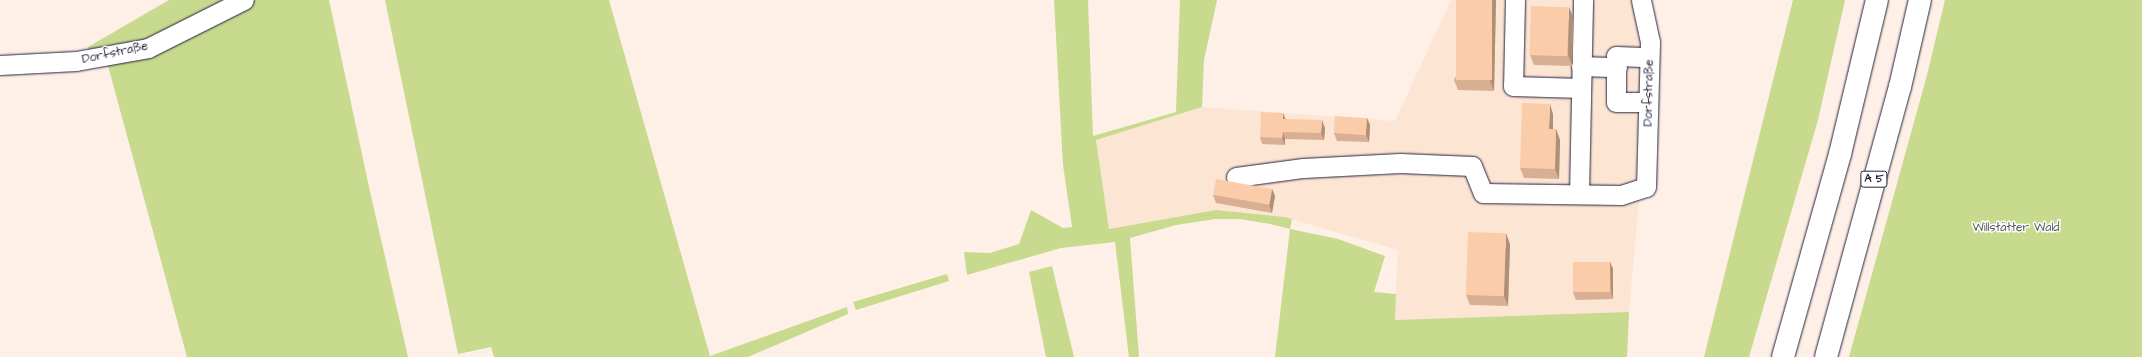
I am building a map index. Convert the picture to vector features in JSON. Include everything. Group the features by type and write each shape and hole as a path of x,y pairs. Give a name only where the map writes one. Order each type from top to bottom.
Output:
{"highway":[{"path":"1783,357 1840,154 1877,0"},
{"name":"A 5","path":"1826,357 1900,87 1920,0"}],"street":[{"name":"Dorfstraße","path":"0,65 76,62 148,48 244,0"},
{"path":"1515,0 1513,86 1581,88"},
{"path":"1236,177 1303,168 1400,163 1472,166 1483,193 1579,194 1583,0"},
{"name":"Dorfstraße","path":"1579,194 1621,195 1646,187 1650,42 1641,0"},
{"path":"1648,102 1616,102 1616,56 1649,58"},
{"path":"1581,66 1617,67"}],"shaded area":[{"path":"1451,0 1632,0 1641,41 1640,189 1629,312 1394,320 1398,250 1284,217 1216,210 1109,229 1096,140 1202,107 1395,121"}],"green space":[{"path":"169,0 234,0 165,34 89,54 88,47"},
{"path":"255,0 329,0 369,187 408,357 187,357 107,62 192,32"},
{"path":"385,0 609,0 710,356 847,307 848,314 748,357 494,357 491,347 458,354"},
{"path":"1054,0 1088,0 1093,136 1176,112 1180,0 1217,0 1204,60 1202,107 1096,140 1109,229 1216,210 1292,219 1290,229 1240,219 1215,219 1176,225 1130,238 1139,357 1129,357 1115,242 1061,248 967,275 964,252 990,253 1019,244 1031,210 1063,228 1072,227 1063,165"},
{"path":"1793,0 1845,0 1818,120 1749,357 1704,357"},
{"name":"Willstätter Wald","path":"1945,0 2142,0 2142,357 1849,357 1927,75"},
{"path":"1290,229 1338,239 1385,256 1374,292 1396,294 1395,320 1629,312 1627,357 1275,357"},
{"path":"1052,266 1074,357 1046,357 1029,272"},
{"path":"947,274 949,281 856,310 853,302"}],"building":[{"path":"1456,0 1492,0 1492,80 1456,80"},
{"path":"1531,6 1569,7 1567,56 1529,55"},
{"path":"1522,103 1550,104 1549,129 1556,129 1555,169 1520,168"},
{"path":"1261,112 1283,113 1283,119 1322,120 1321,133 1283,132 1282,138 1260,137"},
{"path":"1335,116 1367,118 1366,135 1334,133"},
{"path":"1216,179 1272,189 1269,205 1213,195"},
{"path":"1468,232 1506,233 1504,296 1466,295"},
{"path":"1573,262 1610,262 1610,292 1573,292"}]}
